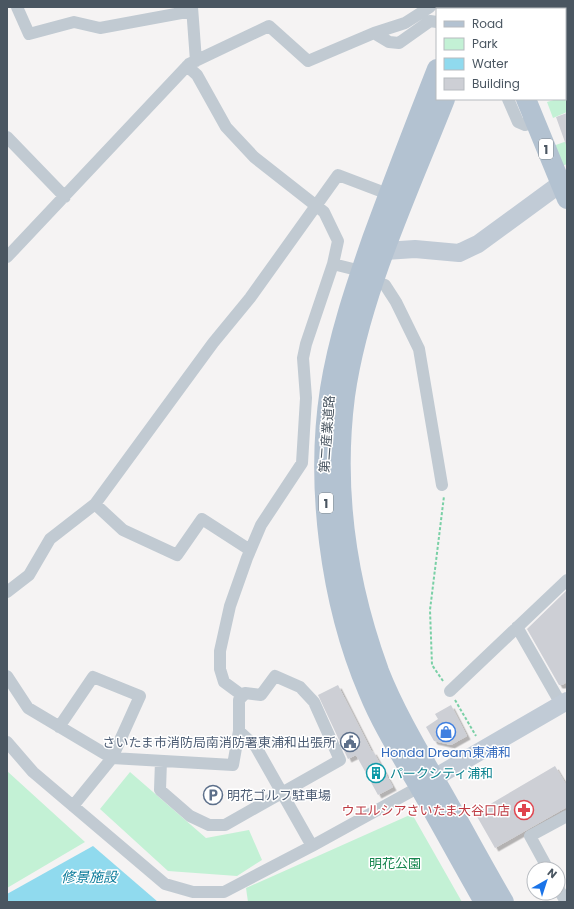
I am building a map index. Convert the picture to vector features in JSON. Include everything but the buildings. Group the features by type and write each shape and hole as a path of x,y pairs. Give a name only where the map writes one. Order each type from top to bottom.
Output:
{"main road":[{"name":"第二産業道路","path":"434,77 388,194 368,276 346,395 340,448 341,506 348,560 360,611 380,672 418,751 426,782 484,902"},
{"name":"第二産業道路","path":"368,276 385,251 444,100"},
{"name":"1","path":"523,100 563,192"},
{"name":"第二産業道路","path":"426,782 504,902"}],"street":[{"path":"17,7 29,34 74,22 100,28 192,9 192,63 197,75 226,127 254,157 324,212 338,241 333,264 306,344 303,358 306,398 302,463 261,525 250,550 230,606 220,651 220,669 224,682 243,696"},
{"path":"7,257 192,63 270,26 308,61 374,33 405,23 430,7"},
{"path":"374,33 389,42 399,43 430,21 436,22"},
{"path":"7,137 65,197"},
{"path":"7,592 29,575 50,539 94,504 213,343 250,298 338,176 388,194"},
{"path":"385,251 415,249 459,253 478,244 563,192"},
{"path":"333,264 368,276 385,285 396,302 419,349 442,485"},
{"path":"94,504 123,530 177,555 202,519 250,550"},
{"path":"450,691 567,580"},
{"path":"7,742 33,772 164,884 193,892 224,892 312,846 564,702 517,627"},
{"path":"7,676 28,708 112,758 161,761 233,766 239,731 239,700 245,693 261,695 275,676 300,687 314,702 340,760 225,825 209,825 190,816 160,790 161,761"},
{"path":"59,727 93,677 140,696 112,758 73,806"},
{"path":"239,731 256,747 312,846"},
{"path":"544,861 530,836 567,816"}],"path":[{"path":"442,485 445,497 430,610 432,665 450,691 484,749"}],"green space":[{"path":"567,96 567,112 553,118 547,102 554,100 566,100"},
{"path":"567,141 567,164 560,167 553,146"},
{"path":"7,771 85,842 7,888"},
{"path":"130,772 206,838 249,830 262,860 237,876 168,871 100,809"},
{"name":"明花公園","path":"412,814 462,902 248,902 246,888"}],"water":[{"name":"修景施設","path":"93,846 158,902 7,902 7,894"}],"place":[{"name":"Honda Dream東浦和","path":"446,732"},
{"name":"さいたま市消防局南消防署東浦和出張所","path":"350,742"},
{"name":"パークシティ浦和","path":"376,773"},
{"name":"明花ゴルフ駐車場","path":"213,795"},
{"name":"ウエルシアさいたま大谷口店","path":"524,810"}]}
